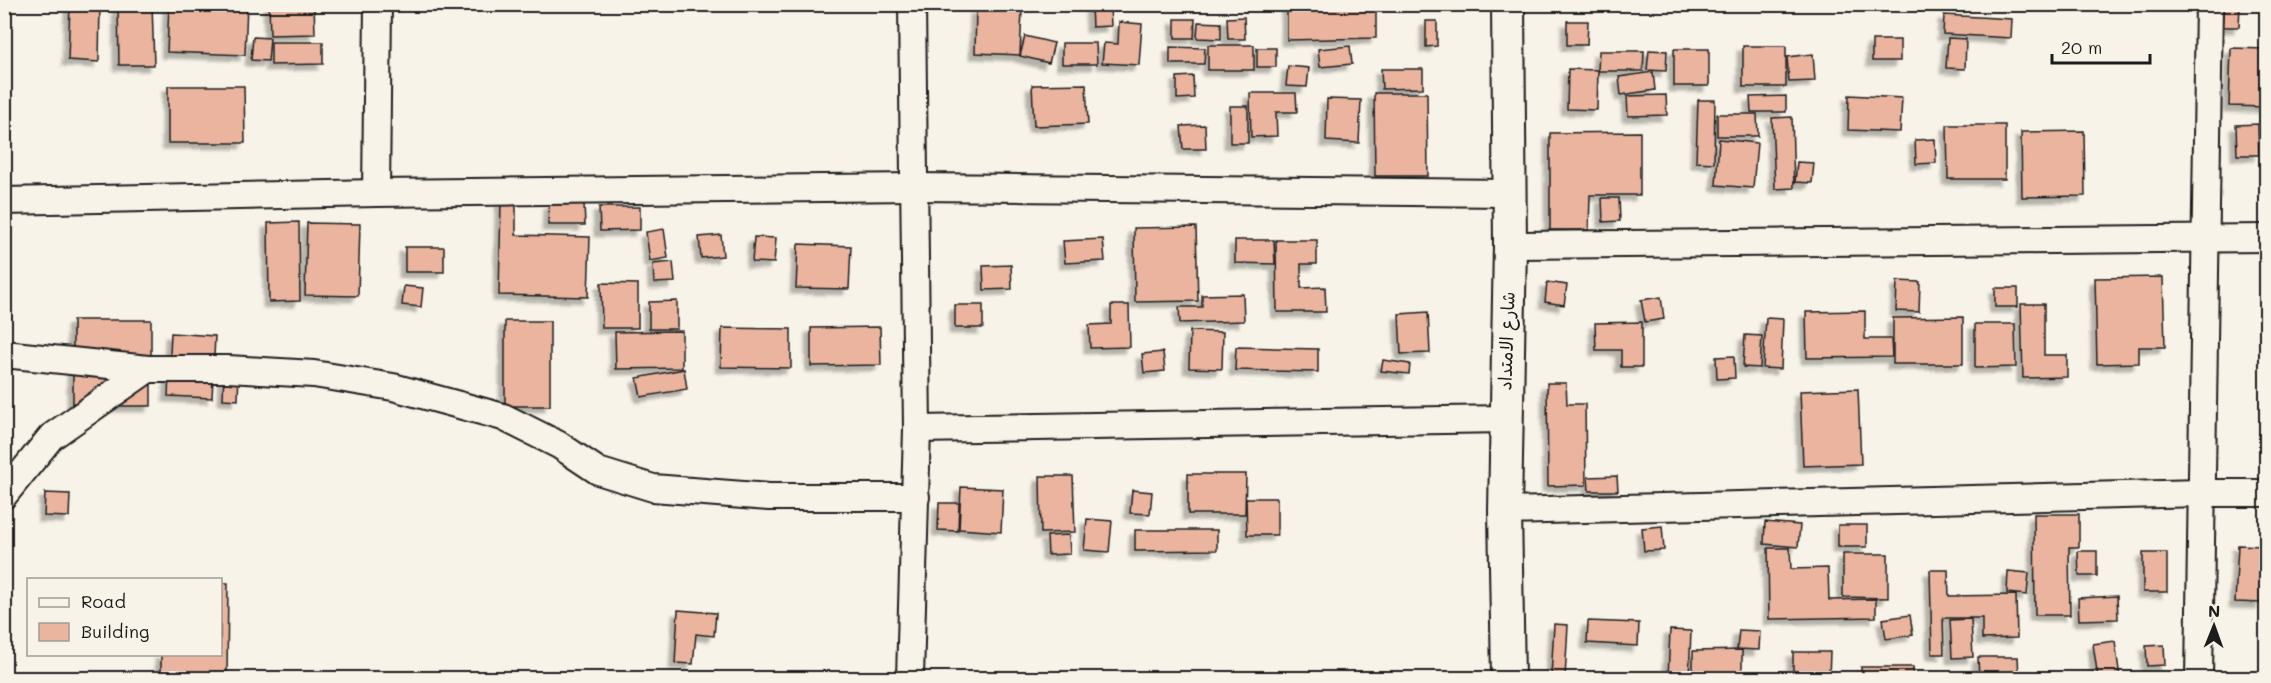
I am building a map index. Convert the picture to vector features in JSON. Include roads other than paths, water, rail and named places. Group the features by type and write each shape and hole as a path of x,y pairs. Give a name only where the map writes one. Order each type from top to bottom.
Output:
{"street":[{"path":"376,193 378,4"},
{"path":"910,678 916,497 912,4"},
{"name":"شارع الامتداد","path":"1508,4 1510,244 1505,419 1508,678"},
{"path":"2199,678 2209,4"},
{"path":"4,201 376,193 915,188 1508,193"},
{"path":"1510,244 2266,238"},
{"path":"4,354 148,369 228,369 314,374 393,387 503,417 559,446 598,471 653,488 769,497 916,497"},
{"path":"4,495 51,437 148,369"},
{"path":"916,429 1505,419"},
{"path":"1505,511 2266,493"}]}
